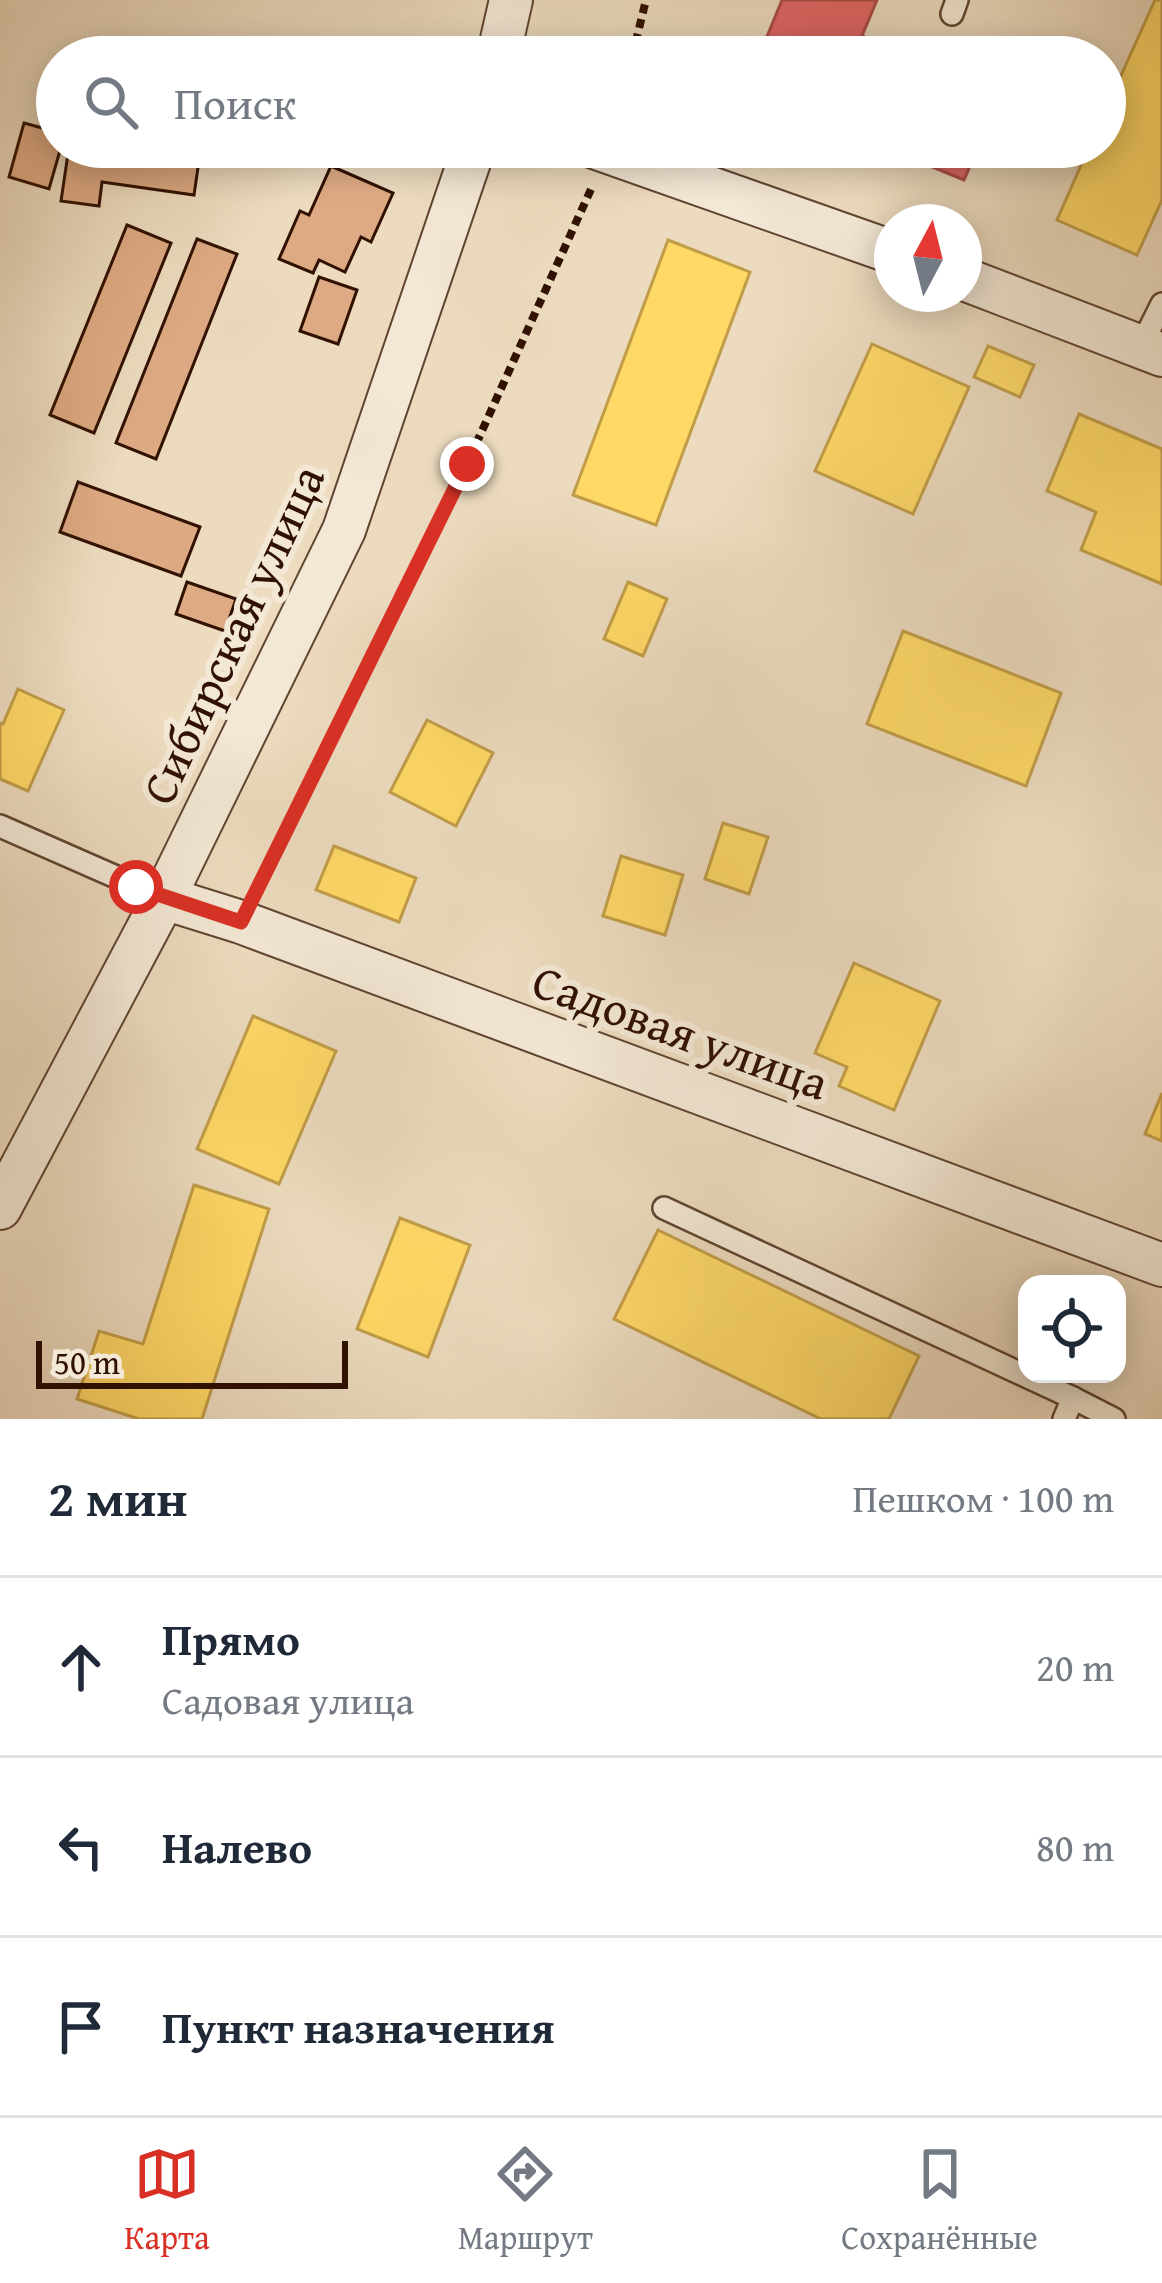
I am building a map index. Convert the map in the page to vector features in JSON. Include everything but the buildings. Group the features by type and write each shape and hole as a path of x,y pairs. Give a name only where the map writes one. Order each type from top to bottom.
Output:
{"street":[{"path":"503,36 511,0"},
{"name":"Сибирская улица","path":"0,1208 164,898 344,530 467,168"},
{"path":"652,168 874,246"},
{"path":"982,286 1152,350"},
{"name":"Садовая улица","path":"164,898 241,922 1162,1265"}],"lane":[{"path":"1152,350 1162,304"},
{"path":"0,826 164,898"},
{"path":"664,1208 1068,1408 1114,1419"}],"path":[{"path":"637,36 646,0"},
{"path":"241,922 467,464 593,168"}],"route":[{"path":"136,887 241,922 467,464"}]}
